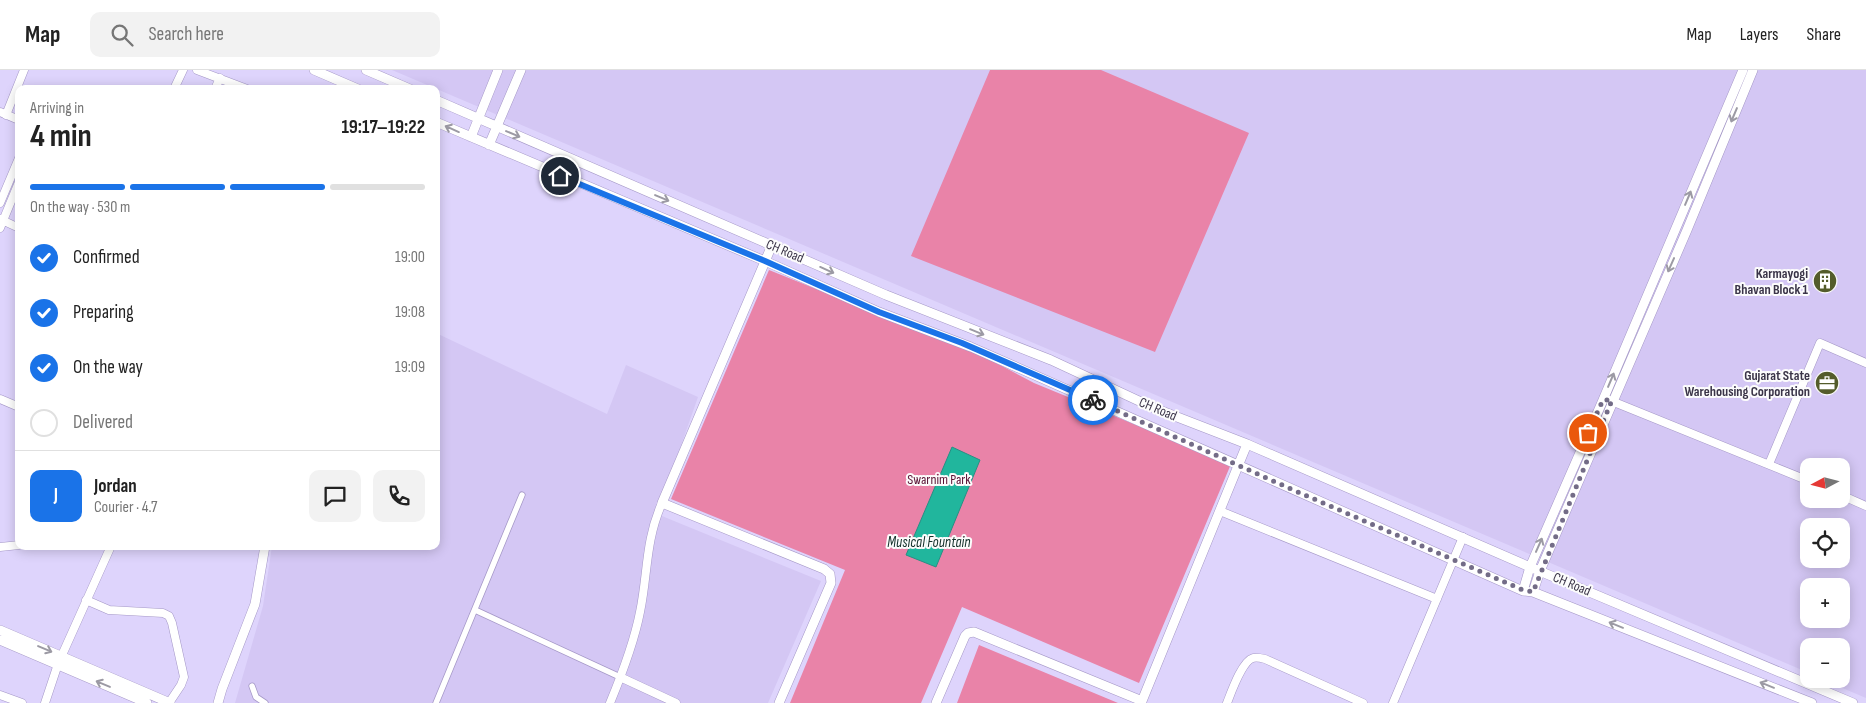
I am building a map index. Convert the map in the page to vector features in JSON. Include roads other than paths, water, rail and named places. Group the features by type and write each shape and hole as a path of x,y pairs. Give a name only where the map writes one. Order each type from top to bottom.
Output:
{"street":[{"path":"17,85 24,70"},
{"path":"176,85 183,70"},
{"path":"197,70 237,85"},
{"path":"314,70 349,85"},
{"path":"366,70 401,85"},
{"path":"471,138 498,70"},
{"path":"489,145 521,70"},
{"path":"1528,591 1540,571 1743,70"},
{"path":"1528,591 1530,567 1687,230 1753,70"},
{"path":"217,85 220,78"},
{"path":"15,89 3,114 15,118"},
{"name":"CH Road","path":"440,102 886,295 1051,360 1154,408 1247,444 1462,538 1853,703"},
{"name":"CH Road","path":"440,124 765,261 879,312 980,350 1453,561 1812,703"},
{"path":"0,203 15,167"},
{"path":"15,191 1,222 15,227"},
{"path":"610,703 641,611 648,549 662,503 772,245"},
{"path":"1769,464 1820,342 1866,363"},
{"path":"0,398 15,405"},
{"path":"1608,400 1800,477"},
{"path":"936,703 965,636 968,633 974,632 1144,702 1247,444"},
{"path":"436,703 522,495"},
{"path":"1850,499 1866,506"},
{"path":"662,503 824,569 830,574 832,583 779,703"},
{"path":"1220,511 1437,598"},
{"path":"1394,703 1462,538"},
{"path":"0,546 15,545"},
{"path":"45,703 60,660 107,550"},
{"path":"218,703 222,688 255,604 264,550"},
{"path":"86,600 109,610 163,613 169,616 172,622 184,677 181,685 170,703 131,695"},
{"path":"475,610 671,702"},
{"path":"0,630 148,703"},
{"path":"0,640 60,660"},
{"path":"1227,703 1242,668 1253,658 1265,659 1363,703"},
{"path":"252,686 256,697 265,703"},
{"path":"0,695 22,703"}],"water":[{"name":"Musical Fountain","path":"952,447 980,460 936,567 906,555"}],"place":[{"name":"Karmayogi Bhavan Block 1","path":"1825,281"},
{"name":"Gujarat State Warehousing Corporation","path":"1827,383"}],"park label":[{"name":"Swarnim Park","path":"939,479"}]}
